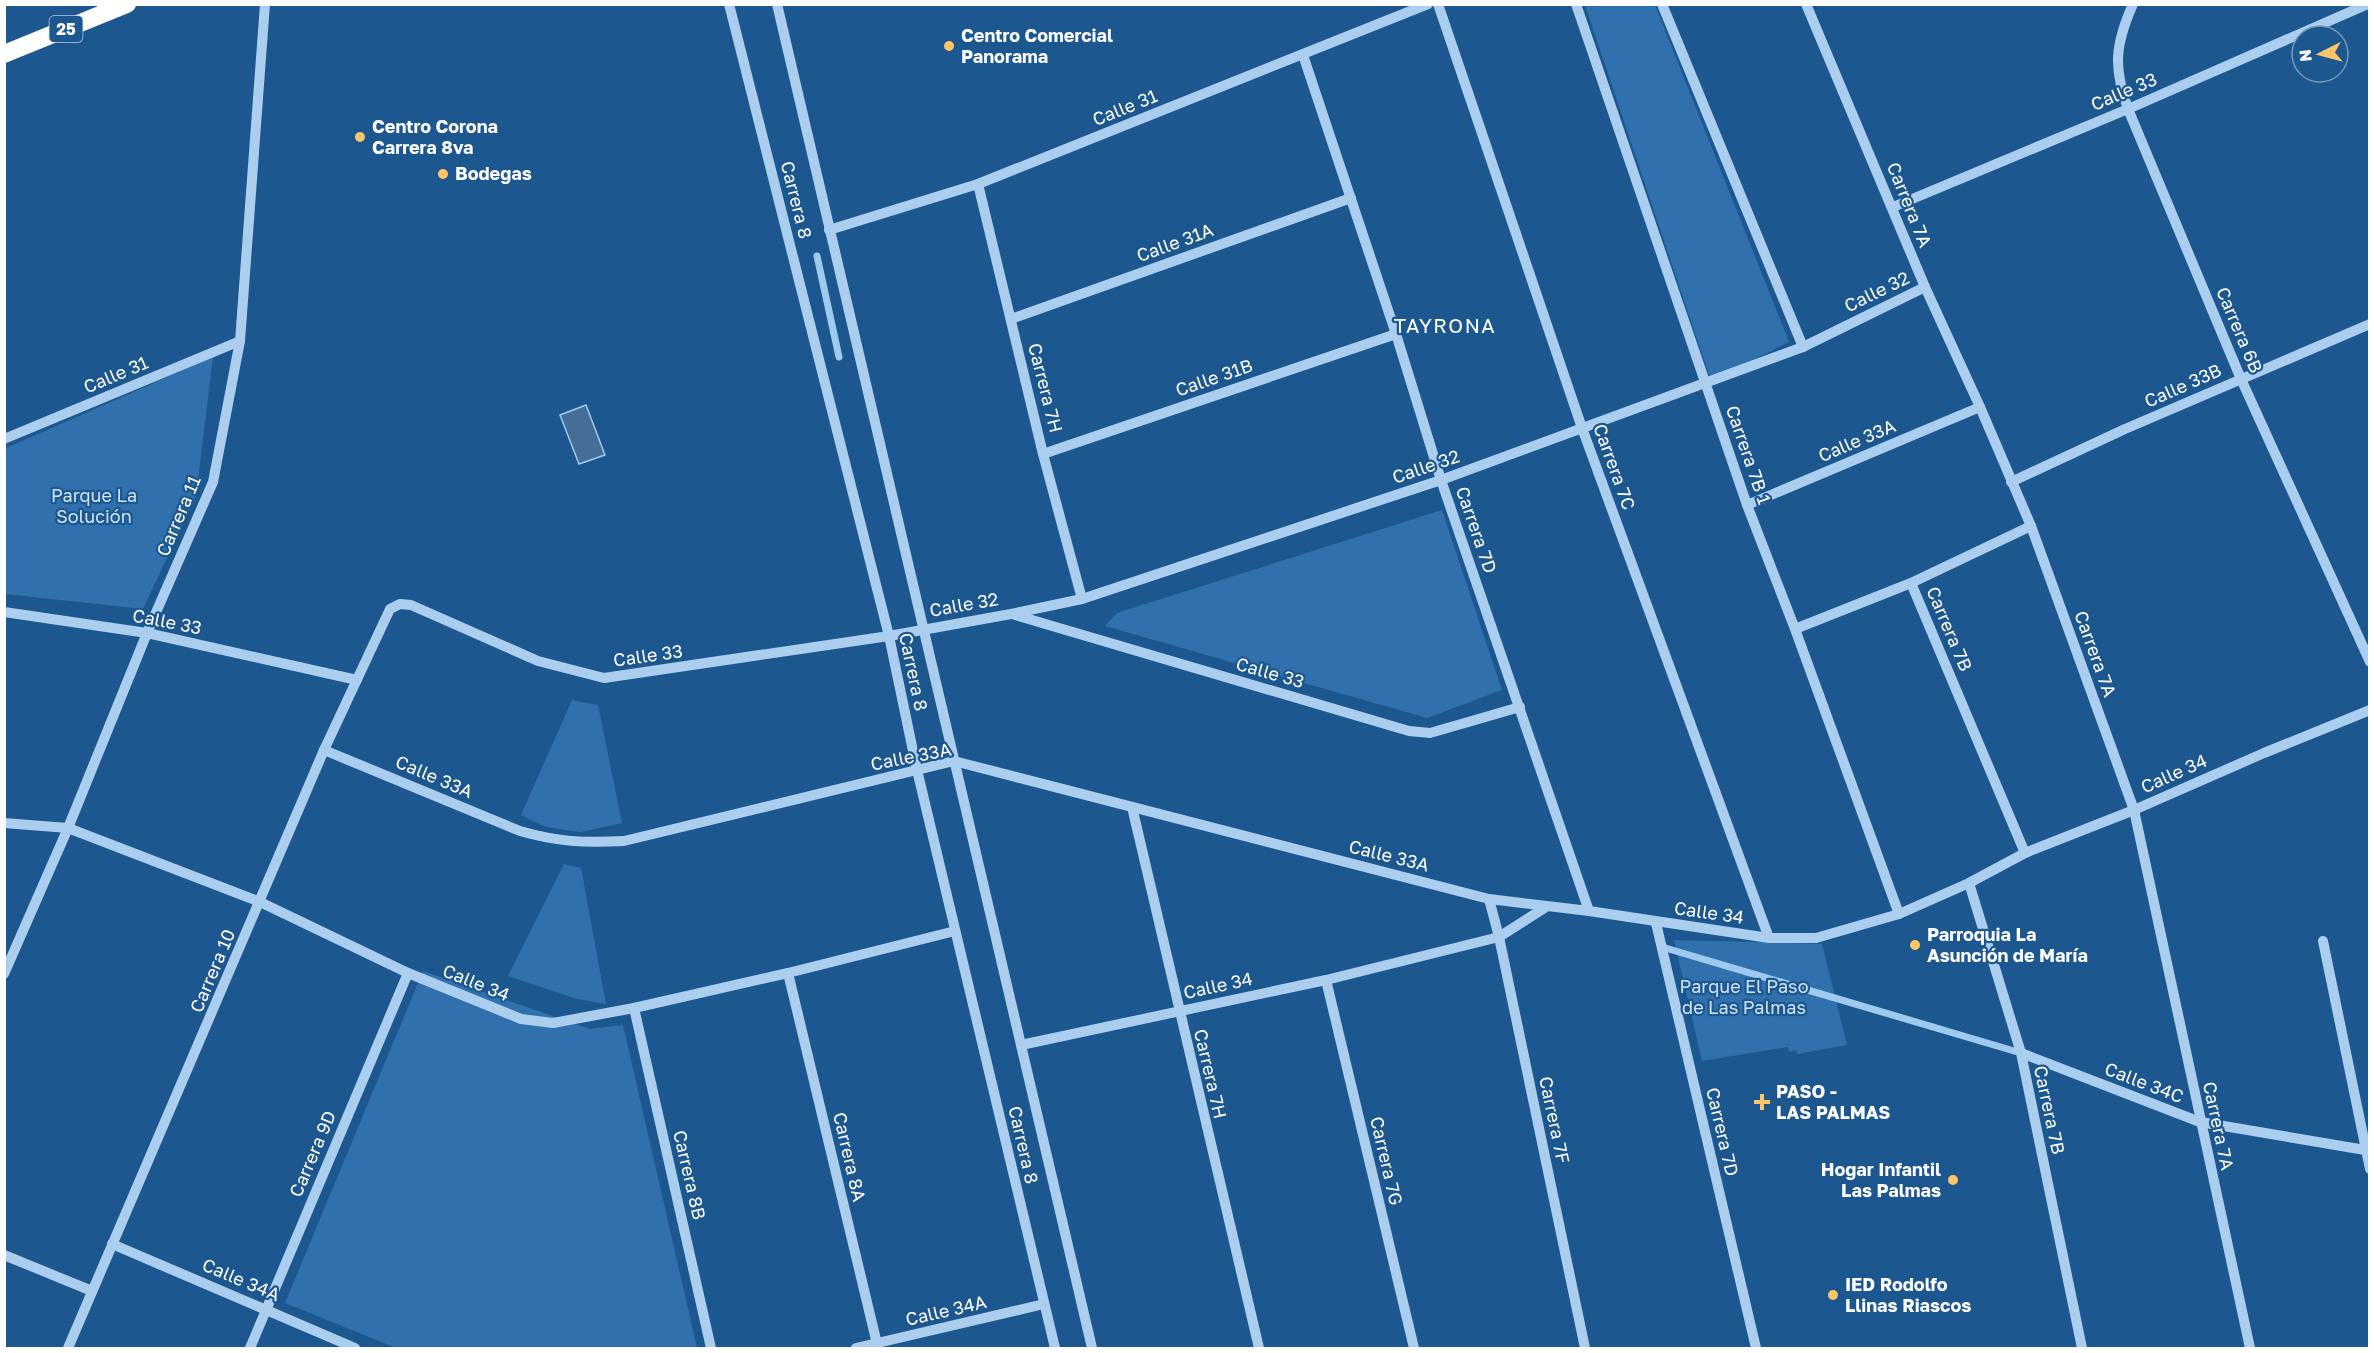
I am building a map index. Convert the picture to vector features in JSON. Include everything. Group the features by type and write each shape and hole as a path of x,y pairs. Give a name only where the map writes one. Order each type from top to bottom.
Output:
{"highway":[{"name":"25","path":"4,54 128,4"}],"street":[{"name":"Carrera 11","path":"4,974 68,828 147,633 213,482 240,341 266,4"},
{"name":"Carrera 8","path":"729,4 889,636 917,770 1055,1348"},
{"name":"Carrera 8","path":"777,4 1092,1348"},
{"name":"Calle 31","path":"829,230 978,184 1303,56 1428,4"},
{"name":"Carrera 7C","path":"1438,4 1582,428 1769,938"},
{"name":"Carrera 7B 1","path":"1576,4 1747,505 1795,628 1899,914"},
{"path":"1662,4 1803,347"},
{"name":"Carrera 7A","path":"1806,4 1925,287 2031,526 2134,810 2250,1348"},
{"name":"Carrera 6B","path":"2133,4 2123,26 2118,46 2117,68 2128,109 2241,379 2370,662"},
{"name":"Calle 33","path":"1893,207 2128,109 2367,4"},
{"name":"Carrera 7D","path":"1303,56 1396,334 1441,480 1589,911"},
{"name":"Carrera 7H","path":"978,184 1043,454 1082,599"},
{"name":"Calle 31A","path":"1011,320 1351,198"},
{"name":"Calle 32","path":"923,629 1082,599 1441,480 1803,347 1925,287"},
{"name":"Calle 33B","path":"2011,482 2370,324"},
{"name":"Calle 31B","path":"1043,454 1396,334"},
{"name":"Calle 31","path":"4,439 240,341"},
{"name":"Calle 33A","path":"1747,505 1980,407"},
{"path":"1795,628 1911,583 2031,526"},
{"name":"Carrera 7B","path":"1911,583 2025,854"},
{"name":"Calle 33","path":"390,609 400,604 411,605 538,661 604,678 923,629"},
{"name":"Carrera 10","path":"68,1348 324,750 390,609"},
{"name":"Calle 33","path":"4,612 147,633 357,680"},
{"name":"Calle 33","path":"1011,614 1409,730 1430,733 1520,707"},
{"name":"Calle 34","path":"1021,1045 1326,980 1499,937 1546,907 1589,911 1656,923 1769,938 1816,938 1899,914 1969,883 2025,854 2370,710"},
{"name":"Calle 33A","path":"324,750 520,831 545,839 578,843 624,841 954,761 1489,899 1546,907"},
{"name":"Carrera 7H","path":"1132,807 1178,1011 1259,1348"},
{"name":"Calle 34","path":"4,823 68,828 260,902 408,973 521,1019 553,1023 634,1008 788,973 955,931"},
{"name":"Carrera 7B","path":"1969,883 2021,1053 2082,1348"},
{"name":"Carrera 7F","path":"1489,899 1499,937 1585,1348"},
{"name":"Carrera 7D","path":"1656,923 1756,1348"},
{"path":"2323,941 2370,1169"},
{"name":"Carrera 9D","path":"250,1348 408,973"},
{"name":"Carrera 8A","path":"788,973 877,1346"},
{"name":"Carrera 7G","path":"1326,980 1414,1348"},
{"name":"Carrera 8B","path":"634,1008 711,1348"},
{"name":"Calle 34C","path":"2021,1053 2200,1122 2365,1150"},
{"name":"Calle 34A","path":"112,1244 355,1348"},
{"path":"4,1255 92,1291"},
{"name":"Calle 34A","path":"856,1348 877,1346 1044,1304"}],"green space":[{"path":"1585,5 1655,5 1789,342 1711,381"},
{"name":"Parque La Solución","path":"213,357 196,496 143,609 5,594 4,449"},
{"path":"1442,510 1502,690 1427,718 1105,626 1117,613"},
{"path":"572,700 598,705 622,823 581,832 546,827 521,815"},
{"path":"564,864 581,868 606,1004 577,999 508,976"},
{"name":"Parque El Paso de Las Palmas","path":"1674,940 1822,944 1847,1045 1797,1054 1796,1050 1789,1052 1788,1047 1702,1061"},
{"path":"423,971 590,1029 623,1025 697,1348 396,1348 285,1303"}],"shaded area":[{"path":"586,405 605,455 579,464 560,415"}],"waterway":[{"path":"817,256 839,357"},
{"path":"1662,947 2021,1053"}],"place":[{"name":"Centro Comercial Panorama","path":"949,46"},
{"name":"Centro Corona Carrera 8va","path":"360,137"},
{"name":"Bodegas","path":"443,174"},
{"name":"Parroquia La Asunción de María","path":"1915,945"},
{"name":"PASO - LAS PALMAS","path":"1762,1102"},
{"name":"Hogar Infantil Las Palmas","path":"1953,1180"},
{"name":"IED Rodolfo Llinas Riascos","path":"1833,1295"}],"district":[{"name":"TAYRONA","path":"1445,326"}]}
